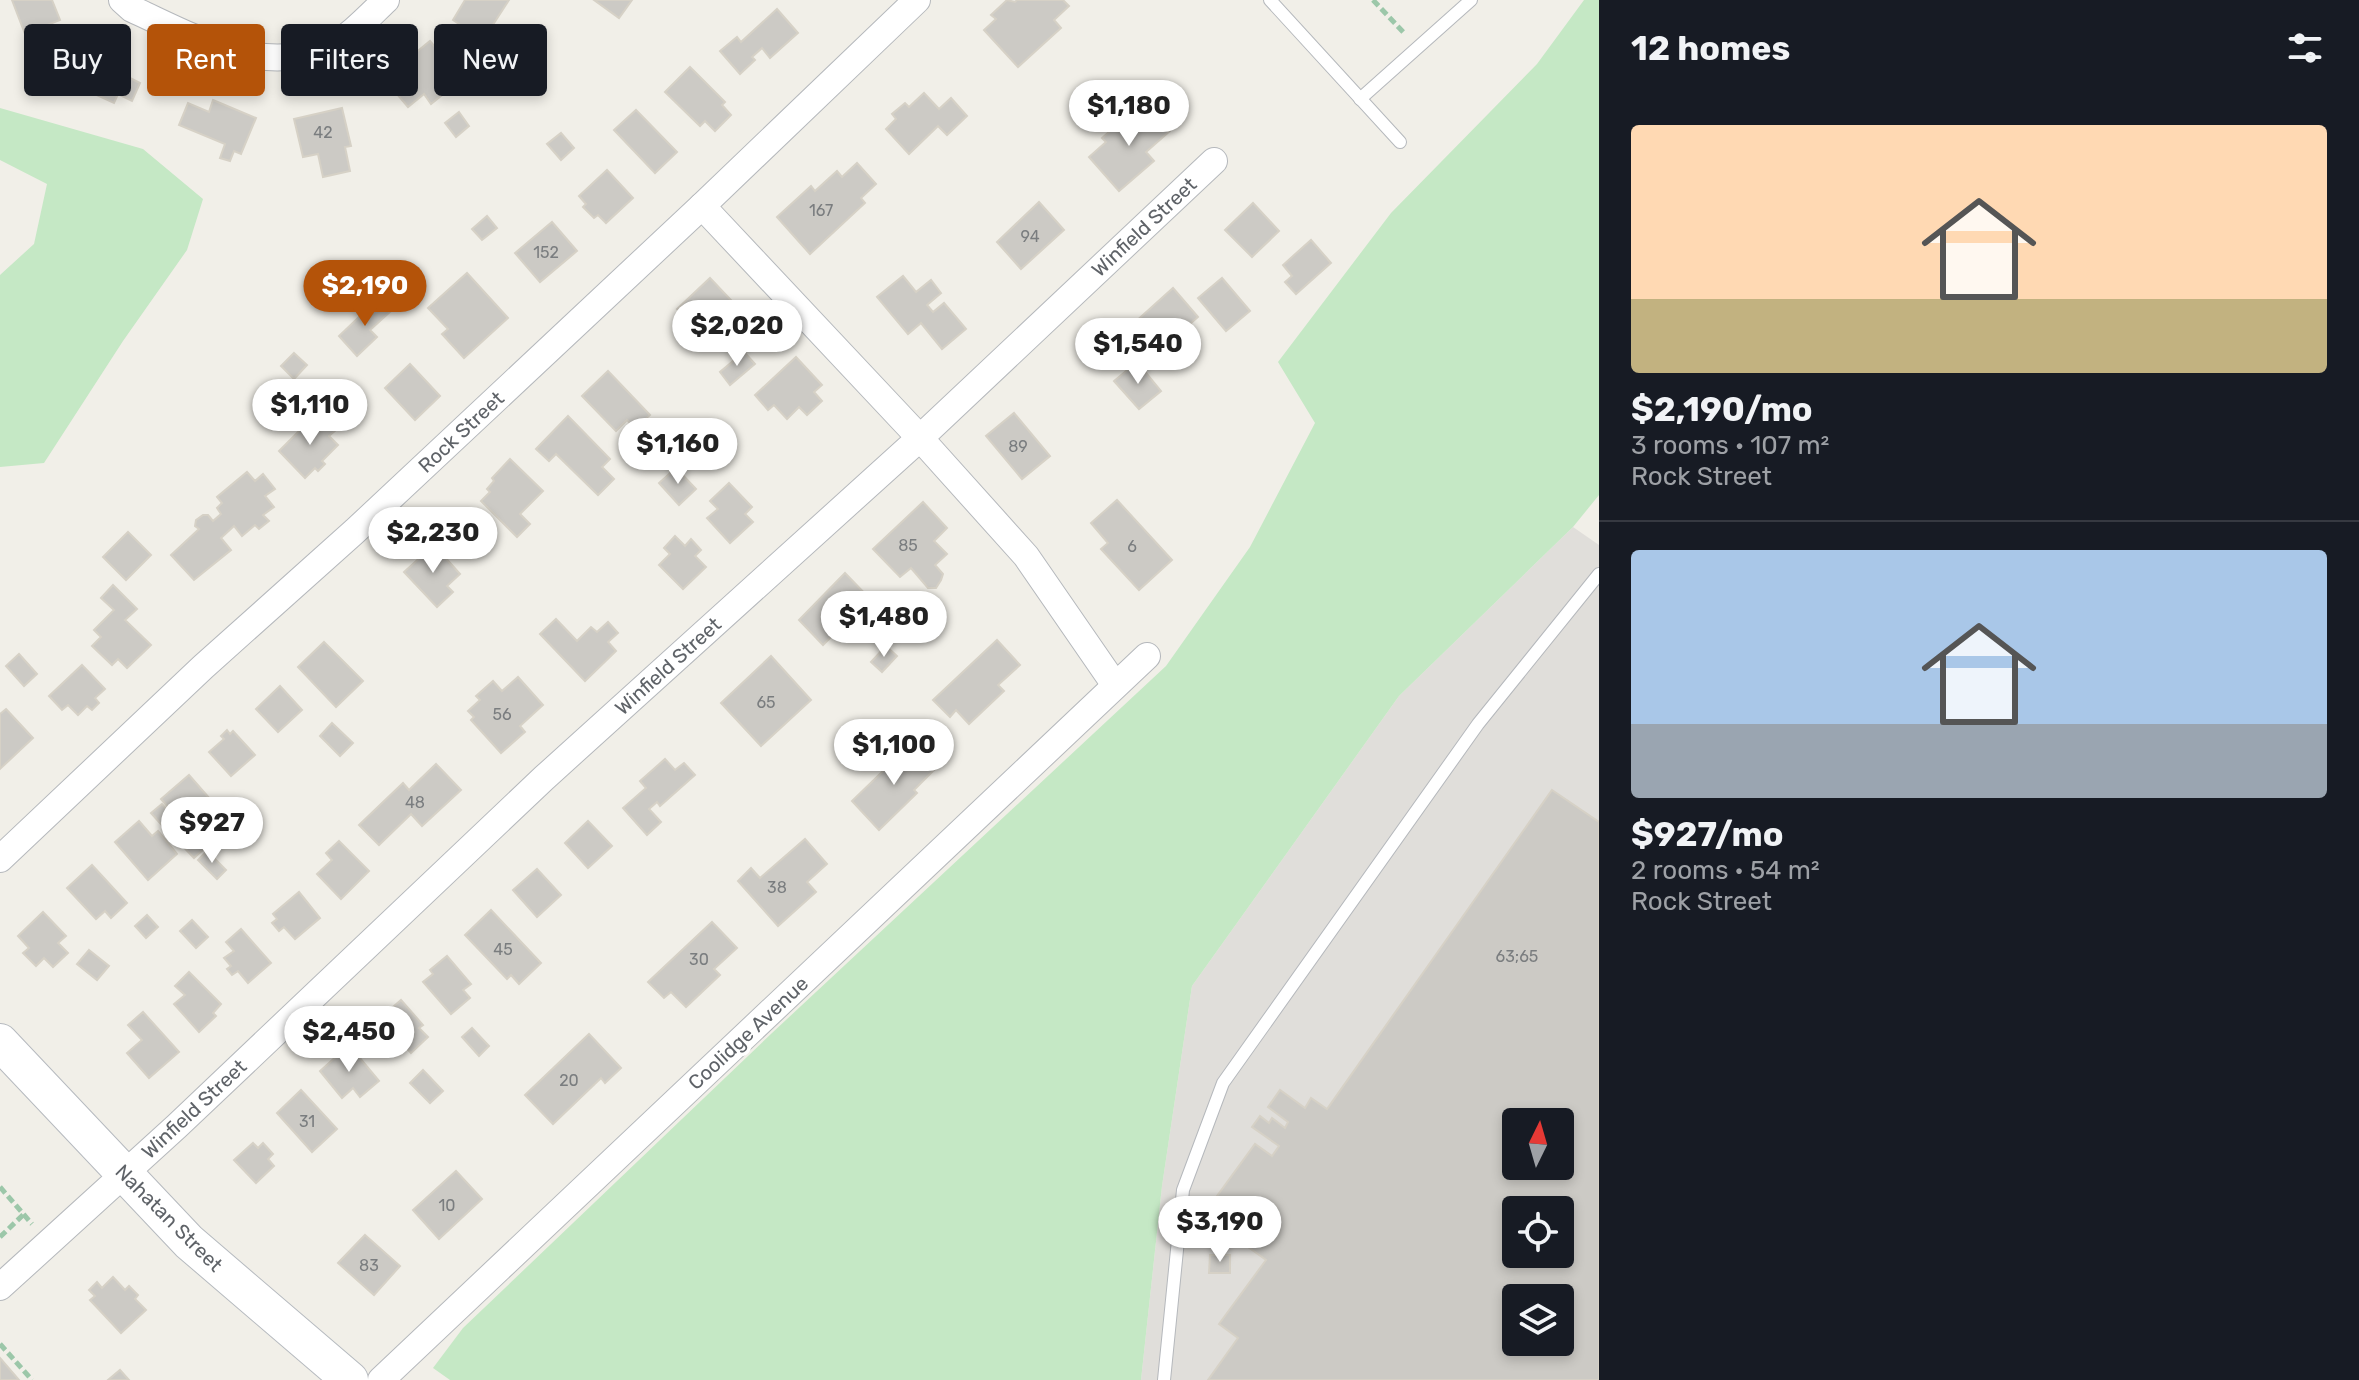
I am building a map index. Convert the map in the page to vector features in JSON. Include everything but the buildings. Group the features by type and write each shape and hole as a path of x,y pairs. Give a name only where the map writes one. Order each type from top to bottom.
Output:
{"main road":[{"name":"Nahatan Street","path":"0,1042 189,1242 350,1380"}],"street":[{"path":"122,0 132,9 204,42 249,57 292,58 329,48 386,0"},
{"name":"Rock Street","path":"0,859 192,677 355,531 702,206 917,0"},
{"name":"Winfield Street","path":"0,1287 189,1115 544,778 920,438 1214,161"},
{"path":"702,206 1026,556 1115,685"},
{"name":"Coolidge Avenue","path":"381,1380 1147,656"}],"lane":[{"path":"1270,0 1400,142"},
{"path":"1360,99 1471,0"},
{"path":"1164,1380 1183,1190 1223,1083 1478,724 1599,574"}],"path":[{"path":"1373,0 1418,48"},
{"path":"0,1237 24,1214"},
{"path":"0,1344 32,1380"}],"shaded area":[{"path":"1573,527 1599,545 1599,1380 1141,1380 1162,1186 1192,986 1399,696"}],"green space":[{"path":"1584,0 1599,0 1599,495 1573,527 1399,696 1192,986 1162,1186 1141,1380 450,1380 433,1368 463,1328 772,1033 1166,666 1250,547 1315,423 1278,362 1391,213 1537,64"},
{"path":"0,108 143,149 203,199 187,250 123,341 44,463 0,467 0,275 34,244 47,184 0,160"}]}
